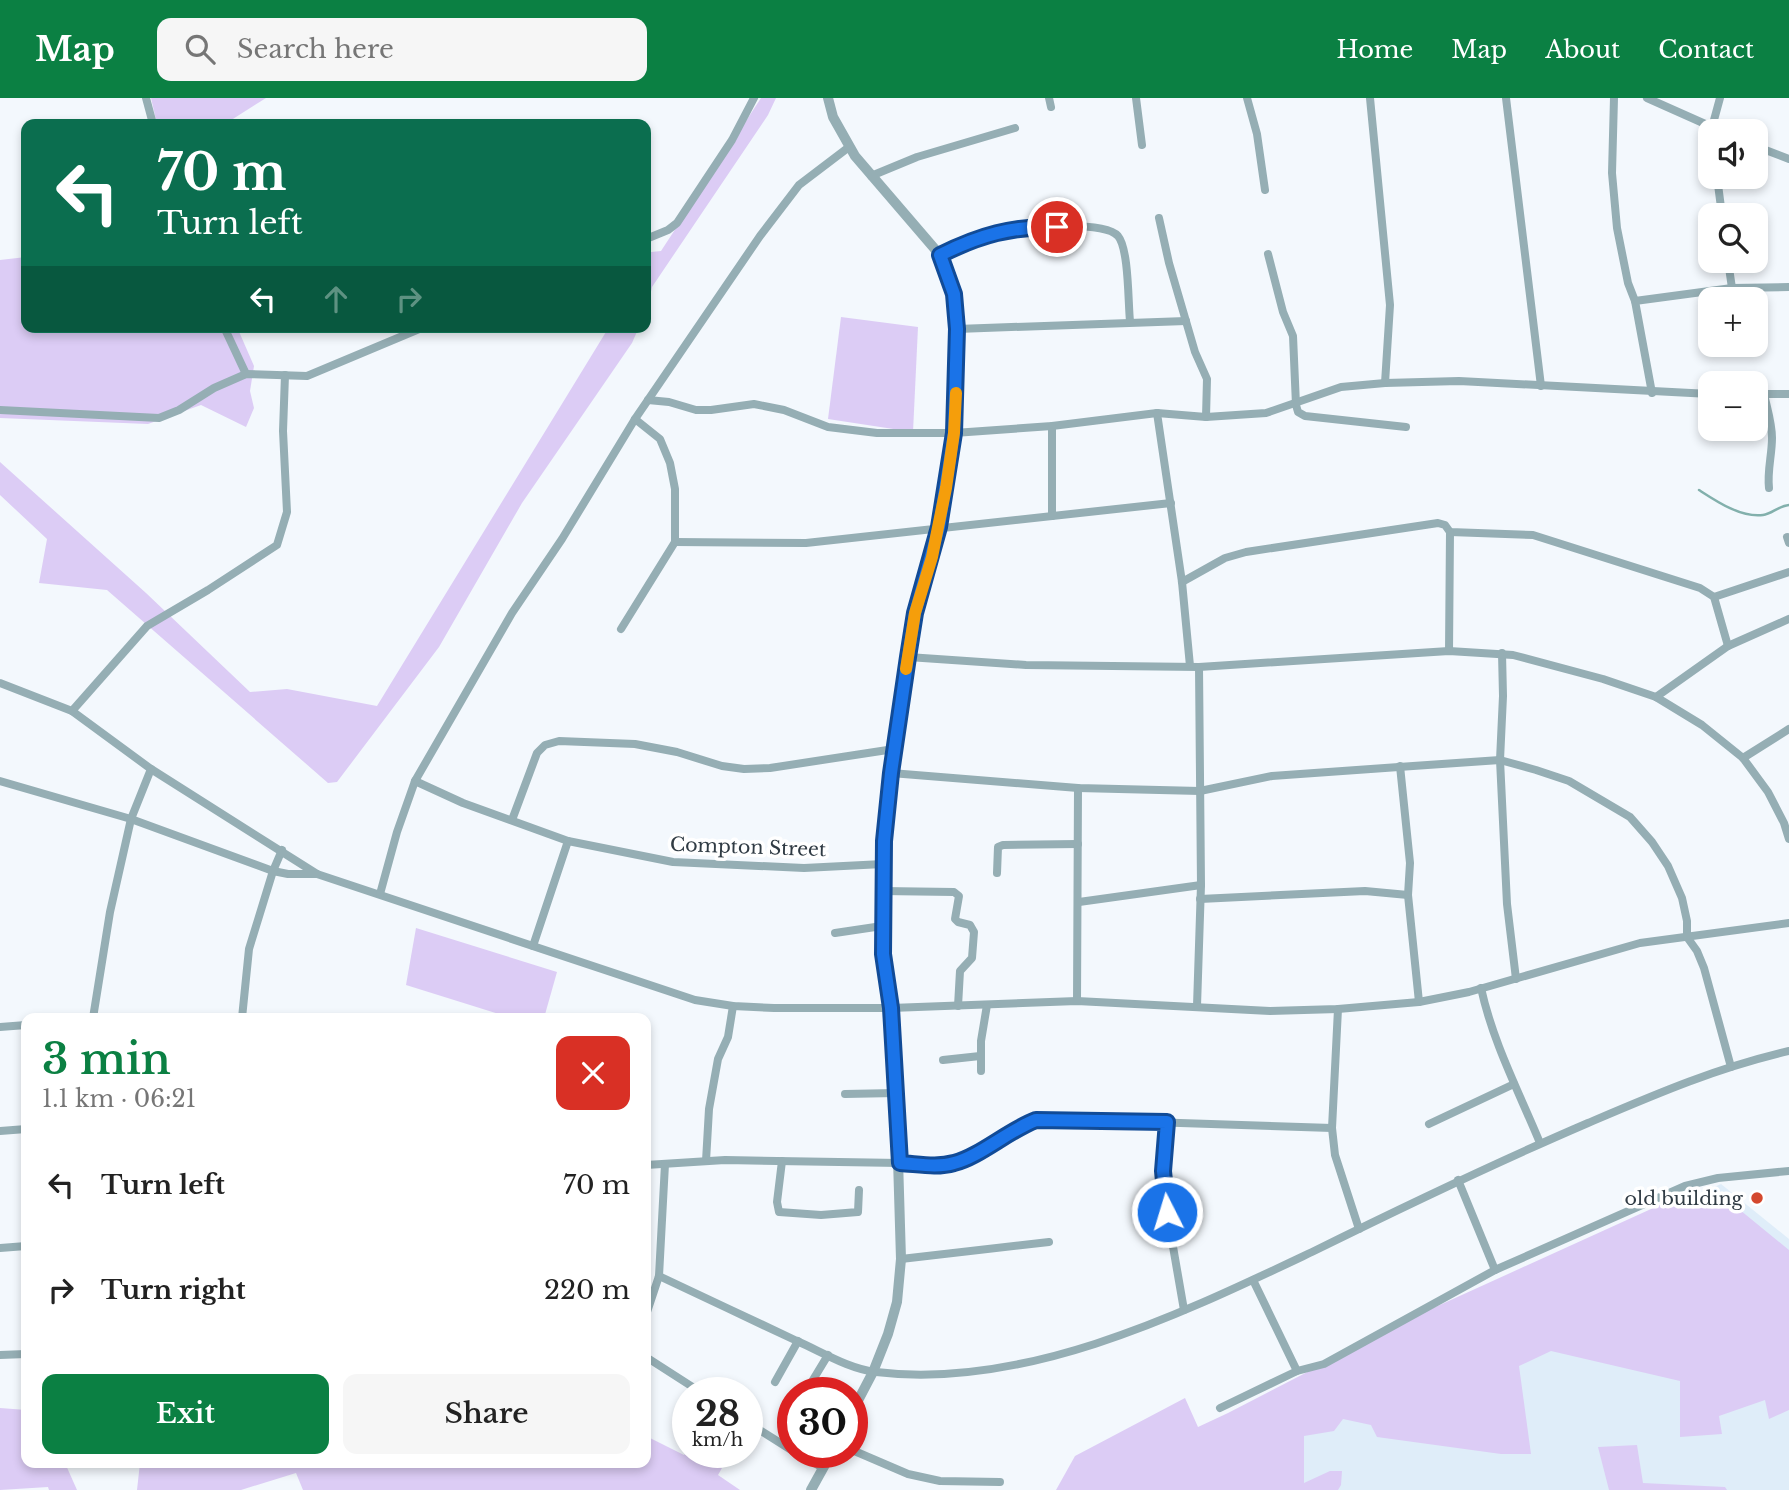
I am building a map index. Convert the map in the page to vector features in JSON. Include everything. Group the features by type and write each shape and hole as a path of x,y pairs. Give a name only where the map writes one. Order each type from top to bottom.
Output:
{"street":[{"path":"145,98 151,119"},
{"path":"651,237 677,223 738,129 754,98"},
{"path":"828,98 833,117 849,147 940,255 954,294 957,329 954,433 939,527 915,613 894,749 883,864 883,954 891,1008 897,1093 901,1259 893,1319 868,1382"},
{"path":"1136,98 1142,145"},
{"path":"1247,98 1257,134 1265,190"},
{"path":"1370,98 1390,305 1385,383"},
{"path":"1506,98 1541,386"},
{"path":"1614,98 1613,186 1617,228 1628,283 1635,300 1652,393"},
{"path":"1647,98 1698,123"},
{"path":"1714,119 1720,98"},
{"path":"871,176 917,157 1015,128"},
{"path":"380,894 397,832 415,781 512,613 562,539 635,419 783,204 799,185 849,147"},
{"path":"1768,151 1789,159"},
{"path":"1159,218 1168,263 1195,352 1207,379 1206,417"},
{"path":"940,255 987,234 1014,229 1077,227 1112,232 1120,238 1124,249 1130,321"},
{"path":"1268,254 1283,312 1293,336 1297,411 1305,416 1406,427"},
{"path":"1768,287 1789,287"},
{"path":"1635,300 1698,292"},
{"path":"957,329 1186,321"},
{"path":"227,333 246,374"},
{"path":"0,411 159,418 246,374 307,376 410,333"},
{"path":"72,710 147,626 277,545 287,512 283,430 285,375"},
{"path":"648,400 669,402 696,410 754,404 784,410 828,427 877,433 954,433 1052,426 1157,413 1206,417 1266,413 1296,405 1341,387 1385,383 1459,381 1698,394"},
{"path":"1768,394 1789,394"},
{"path":"1157,413 1194,667 1201,885 1197,1006"},
{"path":"1768,415 1773,441 1768,473 1769,488"},
{"path":"621,629 675,542 675,489 670,463 660,439 635,419"},
{"path":"1052,426 1052,516"},
{"path":"675,542 806,543 1171,503"},
{"path":"1182,582 1225,558 1246,552 1430,523 1445,525 1450,531 1449,651"},
{"path":"1450,531 1533,535 1700,588 1714,597 1728,646"},
{"path":"1714,597 1789,572"},
{"path":"1656,697 1728,646 1789,619"},
{"path":"908,657 1026,664 1194,667 1449,651 1502,653 1603,679 1656,697 1702,725 1742,758 1768,792 1789,839"},
{"path":"1502,653 1500,760 1507,904 1516,979"},
{"path":"0,683 72,710 151,769 317,874 695,1000 733,1006 891,1008 1077,1002 1270,1010 1338,1009 1419,1002 1516,979 1640,943 1789,923"},
{"path":"1742,758 1789,729"},
{"path":"512,820 537,752 545,745 559,741 635,744 744,769 769,768 894,749"},
{"path":"891,773 1078,788 1200,791 1272,776 1500,760 1569,781 1630,817 1668,866 1682,898 1687,937 1704,968 1731,1067"},
{"path":"1400,766 1410,863 1408,895 1419,1002"},
{"path":"94,1013 110,912 131,819 151,769"},
{"path":"0,781 131,819 273,871 317,874"},
{"name":"Compton Street","path":"415,781 463,803 568,841 673,862 804,868 883,864"},
{"path":"1077,1002 1078,788"},
{"path":"533,946 568,841"},
{"path":"997,873 998,847 1003,845 1078,844"},
{"path":"243,1013 249,949 282,850"},
{"path":"1079,902 1201,885"},
{"path":"883,891 954,892 959,896 955,919 970,925 974,932 972,958 960,971 958,1006"},
{"path":"1200,899 1365,891 1408,895"},
{"path":"835,933 883,926"},
{"path":"1481,988 1488,1016 1540,1143"},
{"path":"981,1071 980,1056 987,1005"},
{"path":"706,1161 709,1109 719,1059 728,1037 733,1006"},
{"path":"1338,1009 1332,1128 1335,1155 1359,1228"},
{"path":"0,1027 21,1025"},
{"path":"659,1276 828,1355 873,1372 910,1374 976,1371 1053,1357 1145,1326 1253,1280 1458,1180 1646,1097 1693,1078 1789,1051"},
{"path":"943,1060 980,1056"},
{"path":"1429,1124 1514,1084"},
{"path":"845,1094 897,1093"},
{"path":"651,1164 782,1161 935,1166 954,1163 1019,1126 1036,1120 1332,1128"},
{"path":"1167,1122 1163,1171 1167,1212 1184,1310"},
{"path":"0,1131 21,1129"},
{"path":"782,1161 777,1202 779,1212 821,1215 858,1212 859,1191"},
{"path":"651,1300 659,1276 665,1164"},
{"path":"1220,1408 1297,1371 1325,1364 1494,1270 1685,1186 1718,1178 1789,1171"},
{"path":"1458,1180 1494,1270"},
{"path":"901,1259 1049,1242"},
{"path":"0,1248 21,1246"},
{"path":"1253,1280 1297,1371"},
{"path":"775,1382 799,1341"},
{"path":"0,1354 21,1354"},
{"path":"815,1377 828,1355"},
{"path":"651,1360 677,1377"},
{"path":"868,1457 908,1474 940,1481 1000,1482"},
{"path":"811,1490 823,1468"}],"shaded area":[{"path":"151,98 266,98 233,119 156,119"},
{"path":"761,98 776,98 768,115 651,292 651,252 661,251"},
{"path":"21,258 21,333 240,333 254,366 250,391 254,408 246,427 201,405 148,424 0,418 0,260"},
{"path":"841,317 918,327 913,432 828,419"},
{"path":"605,333 636,333 522,503 439,647 337,782 328,783 107,590 39,583 47,539 0,495 0,462 146,593 250,692 287,689 377,706"},
{"path":"416,928 557,972 545,1013 496,1013 406,985"},
{"path":"1721,1184 1789,1239 1789,1490 1098,1490 1347,1357"},
{"path":"1718,1192 1789,1250 1789,1410 1769,1419 1765,1400 1719,1416 1722,1434 1680,1437 1680,1381 1551,1351 1519,1366 1531,1454 1501,1454 1377,1437 1371,1425 1343,1419 1334,1431 1304,1436 1304,1483 1330,1471 1342,1471 1338,1490 1056,1490 1075,1456 1185,1398 1198,1427 1420,1314 1684,1194"},
{"path":"0,1408 21,1410 21,1468 67,1468 77,1490 49,1490 48,1487 0,1490"},
{"path":"651,1438 672,1449 672,1468 722,1468 718,1475 740,1490 303,1490 296,1473 241,1490 137,1490 139,1468 651,1468"},
{"path":"1637,1445 1643,1483 1725,1487 1727,1490 1609,1490 1598,1447"}],"waterway":[{"path":"1699,490 1729,508 1746,514 1763,515 1789,505"}],"slow traffic":[{"path":"906,669 915,613 939,527 954,433 956,393"}],"place":[{"name":"old building","path":"1757,1198"}],"route":[{"path":"1057,227 1014,229 987,234 940,255 954,294 957,329 954,433 939,527 915,613 891,773 882,883 883,954 891,1008 900,1163 935,1166 961,1161 1019,1126 1036,1120 1167,1122 1163,1171 1167,1212"}]}
